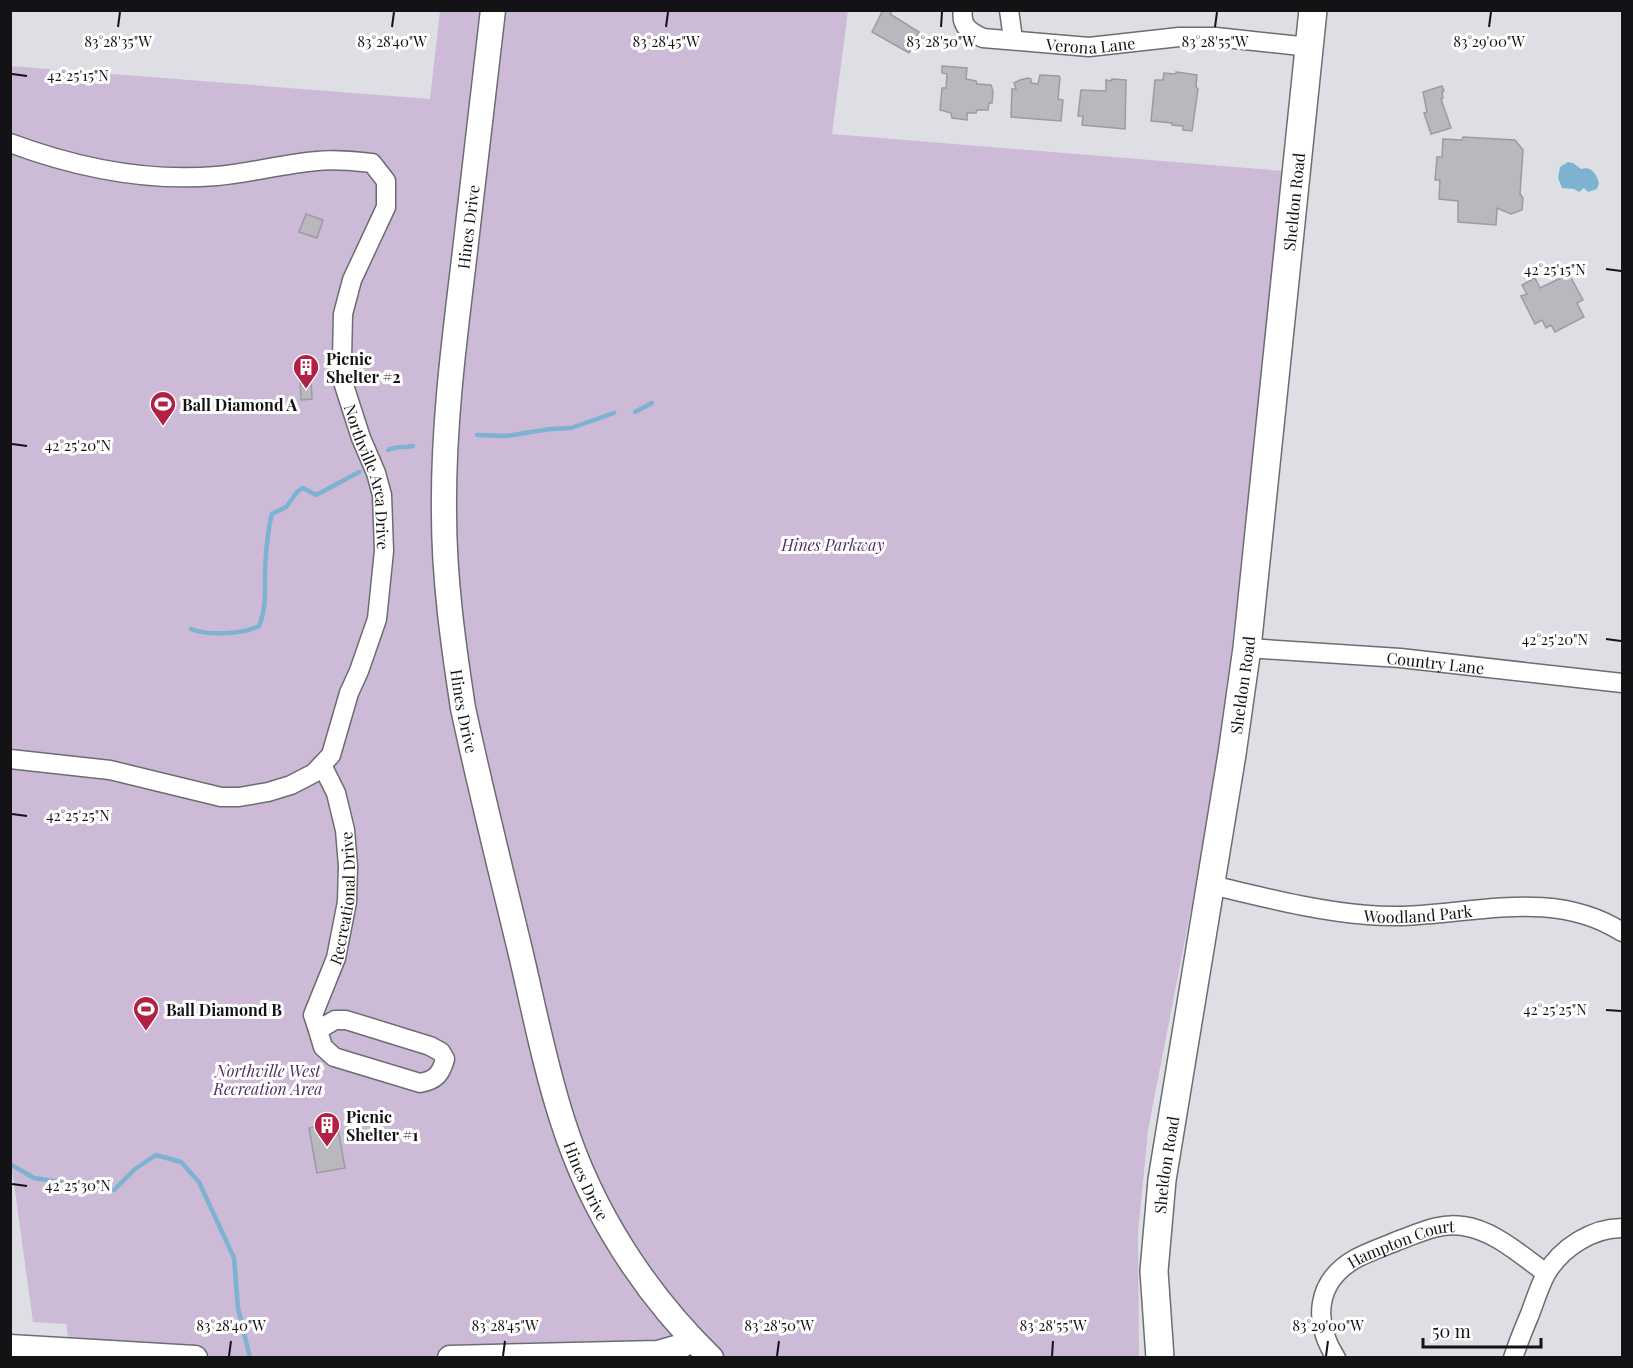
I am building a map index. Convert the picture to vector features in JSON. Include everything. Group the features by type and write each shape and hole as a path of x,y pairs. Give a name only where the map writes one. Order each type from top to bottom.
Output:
{"main road":[{"name":"Sheldon Road","path":"1160,1358 1154,1271 1158,1213 1247,648 1313,10"}],"street":[{"name":"Hines Drive","path":"493,10 451,368 445,439 446,576 454,650 472,751 563,1123 577,1160 610,1228 647,1284 692,1339 711,1358"},
{"name":"Verona Lane","path":"963,10 962,18 968,31 982,38 1089,47 1179,37 1216,37 1310,47"},
{"path":"1009,10 1013,39"},
{"name":"Northville Area Drive","path":"10,143 59,159 124,174 167,178 218,176 317,161 343,160 372,163 386,181 386,207 352,280 343,314 342,359 343,382 351,412 376,473 382,495 384,551 377,619 349,693 331,755 314,773 291,785 239,797 220,797 110,770 10,759"},
{"name":"Country Lane","path":"1247,648 1400,658 1623,683"},
{"name":"Recreational Drive","path":"318,1030 335,1020 346,1020 430,1046 441,1052 445,1059 442,1071 433,1081 420,1083 333,1057 323,1047 313,1015 336,958 347,902 348,866 345,830 336,793 322,765"},
{"name":"Woodland Park","path":"1211,885 1314,908 1369,916 1404,916 1462,910 1547,906 1575,911 1602,920 1623,932"},
{"name":"Hampton Court","path":"1336,1358 1324,1337 1320,1319 1326,1288 1346,1266 1356,1259 1428,1229 1446,1225 1471,1227 1502,1241 1546,1273"},
{"path":"1513,1358 1546,1273 1559,1256 1575,1243 1597,1232 1623,1228"},
{"path":"450,1358 658,1353 679,1347 692,1339"},
{"path":"10,1347 56,1354 195,1358"}],"green space":[{"name":"Hines Parkway","path":"440,11 848,11 832,134 1283,171 1220,760 1148,1130 1138,1233 1139,1357 72,1358 66,1324 33,1322 10,1155 10,66 430,99"}],"water":[{"path":"1568,162 1581,169 1593,171 1599,183 1597,189 1588,192 1584,188 1579,192 1562,188 1558,178 1560,167"}],"building":[{"path":"883,10 893,10 890,14 919,32 909,53 872,32"},
{"path":"942,66 967,68 966,79 976,81 977,84 991,85 992,103 989,103 988,110 967,113 967,120 952,118 951,113 940,110 942,88 946,88 947,74 942,73"},
{"path":"1176,72 1197,75 1196,87 1198,89 1192,131 1183,130 1183,126 1172,125 1172,123 1151,121 1155,80 1163,80 1164,73 1176,74"},
{"path":"1040,75 1059,76 1060,78 1058,99 1063,100 1061,121 1011,117 1012,89 1016,89 1014,83 1028,78 1031,79 1031,83 1038,84"},
{"path":"1112,79 1126,80 1125,129 1082,125 1083,116 1078,116 1081,90 1106,91 1106,80 1111,81"},
{"path":"1442,86 1444,91 1441,99 1451,128 1431,134 1424,113 1427,112 1423,92"},
{"path":"1463,137 1515,140 1523,150 1520,194 1523,198 1522,210 1511,214 1497,208 1496,225 1458,222 1458,201 1439,199 1440,180 1435,180 1437,157 1442,157 1443,139 1462,140"},
{"path":"306,214 323,220 317,238 299,232"},
{"path":"1569,274 1583,300 1577,303 1584,317 1555,332 1551,325 1546,328 1542,320 1535,324 1521,296 1527,294 1522,285 1535,278 1540,288"},
{"name":"Picnic Shelter #2","path":"311,379 312,399 301,400 300,380"},
{"name":"Picnic Shelter #1","path":"337,1123 345,1168 317,1173 309,1128"}],"waterway":[{"path":"635,412 652,403"},
{"path":"477,435 507,436 571,428 614,413"},
{"path":"388,450 413,446"},
{"path":"191,629 207,633 225,633 244,631 259,626 264,607 266,553 272,514 286,507 303,488 316,495 359,472"},
{"path":"10,1164 34,1178 114,1190 135,1169 156,1155 181,1162 199,1182 234,1258 238,1308 250,1358"}],"place":[{"name":"Picnic Shelter #2","path":"306,390"},
{"name":"Ball Diamond A","path":"163,427"},
{"name":"Ball Diamond B","path":"146,1032"},
{"name":"Picnic Shelter #1","path":"327,1148"}],"park label":[{"name":"Northville West Recreation Area","path":"268,1079"}]}
